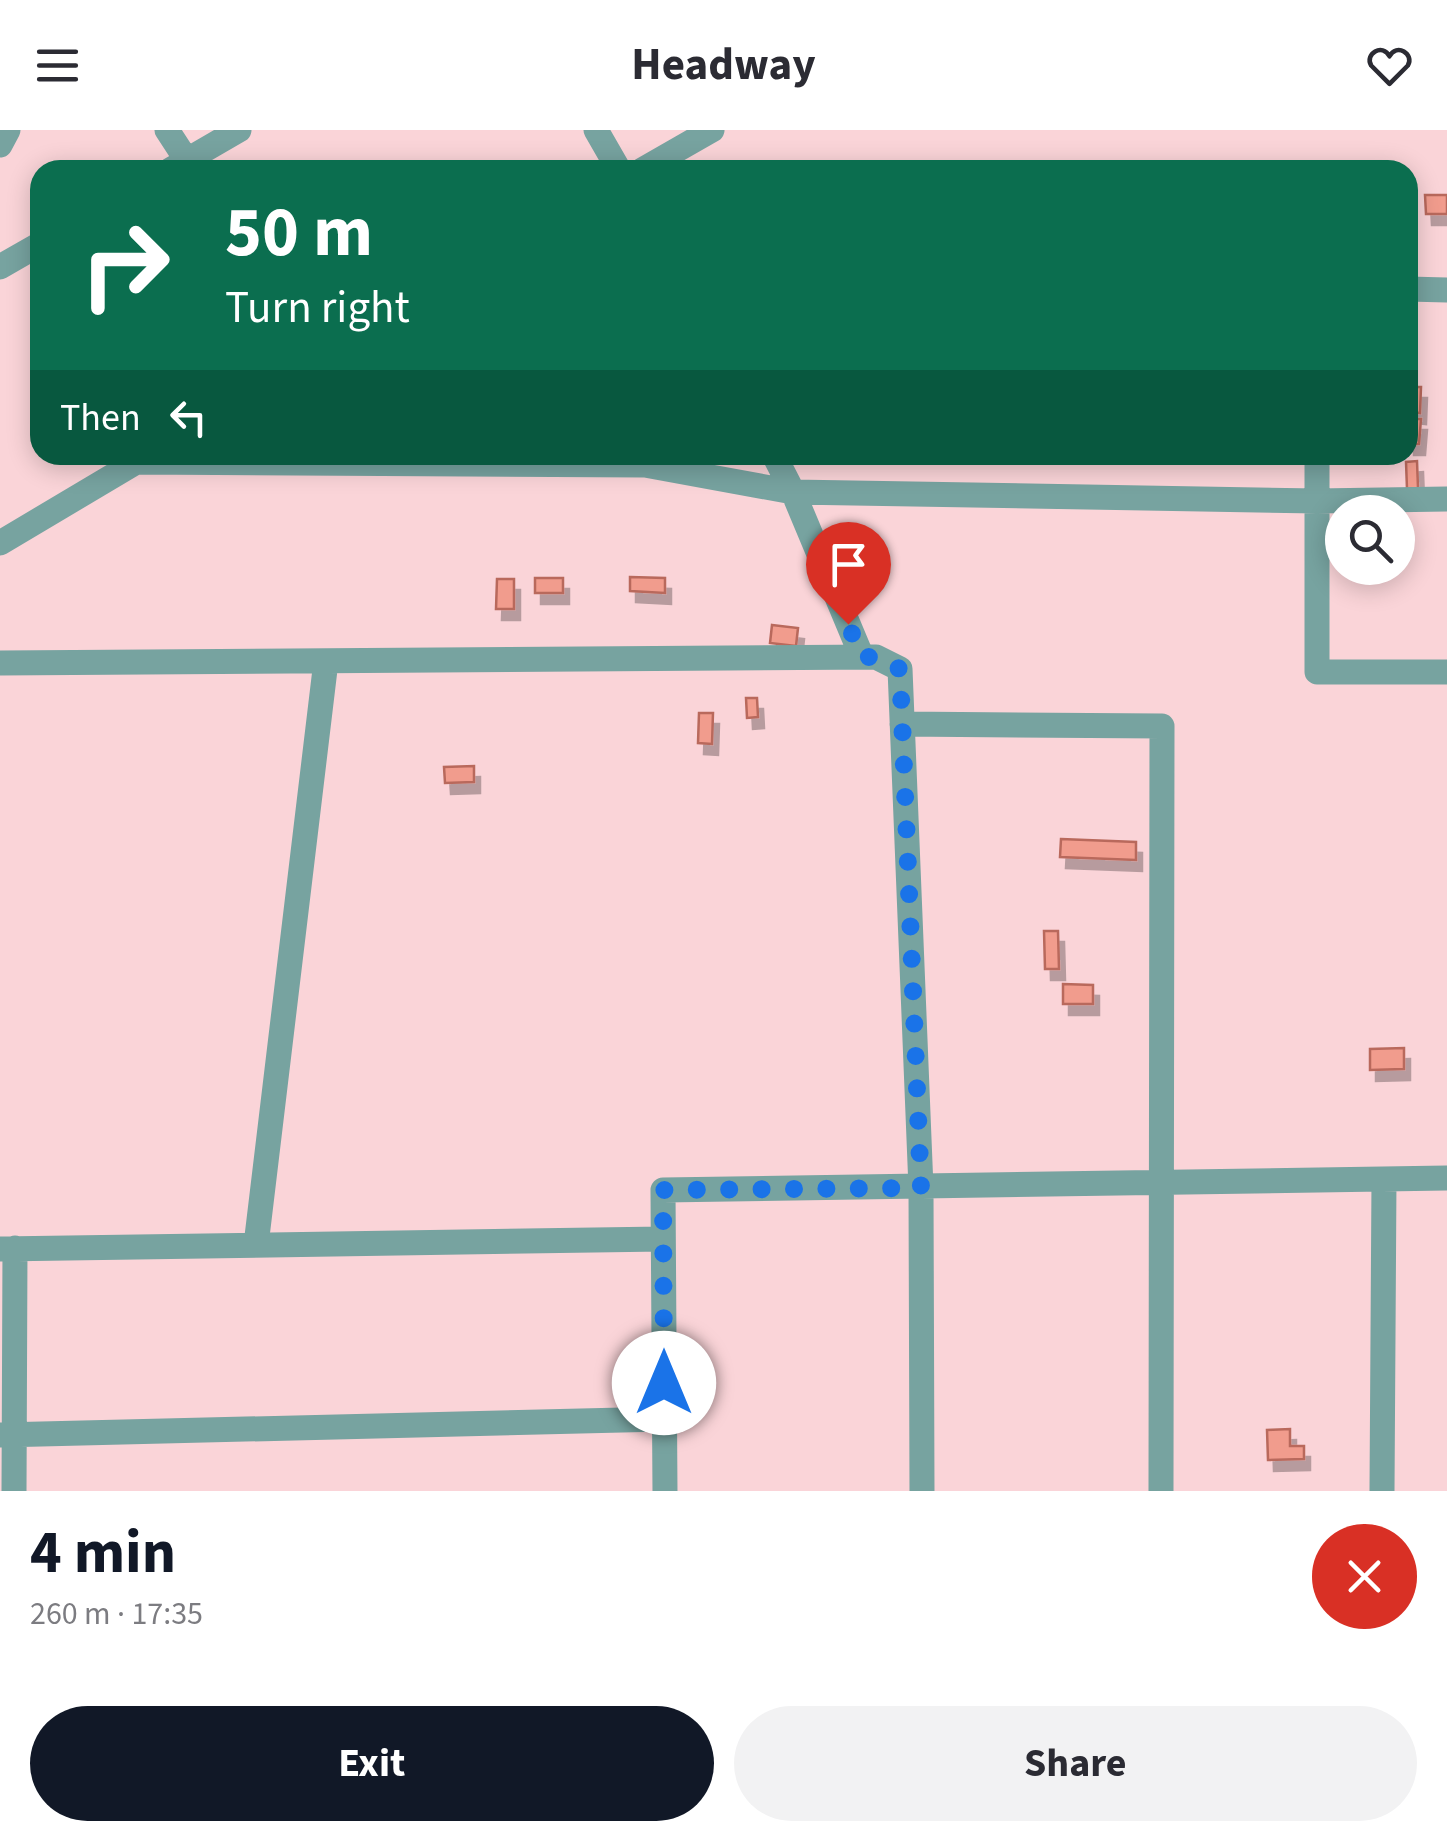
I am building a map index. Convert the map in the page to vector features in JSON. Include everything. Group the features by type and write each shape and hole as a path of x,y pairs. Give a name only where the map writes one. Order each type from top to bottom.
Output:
{"street":[{"path":"0,145 8,130"},
{"path":"167,130 180,160"},
{"path":"194,160 240,130"},
{"path":"596,130 613,160"},
{"path":"660,160 712,130"},
{"path":"0,267 30,250"},
{"path":"1418,289 1447,290"},
{"path":"0,543 130,465"},
{"path":"645,465 793,492 1447,500"},
{"path":"779,465 862,657"},
{"path":"1317,465 1317,672 1447,672"},
{"path":"0,663 876,657 900,669 921,1188 922,1491"},
{"path":"256,1245 326,661"},
{"path":"902,724 1162,726 1162,1491"},
{"path":"664,1491 663,1190 1447,1178"},
{"path":"1382,1491 1384,1179"},
{"path":"14,1491 7,1435 7,1249 664,1239"},
{"path":"7,1435 664,1419"}],"building":[{"path":"1425,195 1447,195 1447,214 1426,214"},
{"path":"1418,387 1421,387 1418,413"},
{"path":"1406,465 1417,465 1418,488 1407,489"},
{"path":"630,577 665,578 665,593 630,591"},
{"path":"535,578 563,578 563,593 535,593"},
{"path":"497,579 514,579 514,609 496,609"},
{"path":"772,625 798,628 796,646 770,643"},
{"path":"746,698 757,698 758,717 747,718"},
{"path":"699,713 713,713 712,744 698,743"},
{"path":"474,766 474,782 445,783 444,767"},
{"path":"1061,839 1136,842 1136,860 1060,857"},
{"path":"1044,931 1058,931 1059,969 1045,969"},
{"path":"1063,984 1093,985 1093,1004 1063,1004"},
{"path":"1404,1048 1404,1069 1370,1070 1370,1049"},
{"path":"1290,1429 1290,1446 1304,1446 1304,1459 1268,1460 1267,1430"}],"route":[{"path":"664,1383 663,1190 921,1188 900,669 876,657 862,657 848,624"}]}
